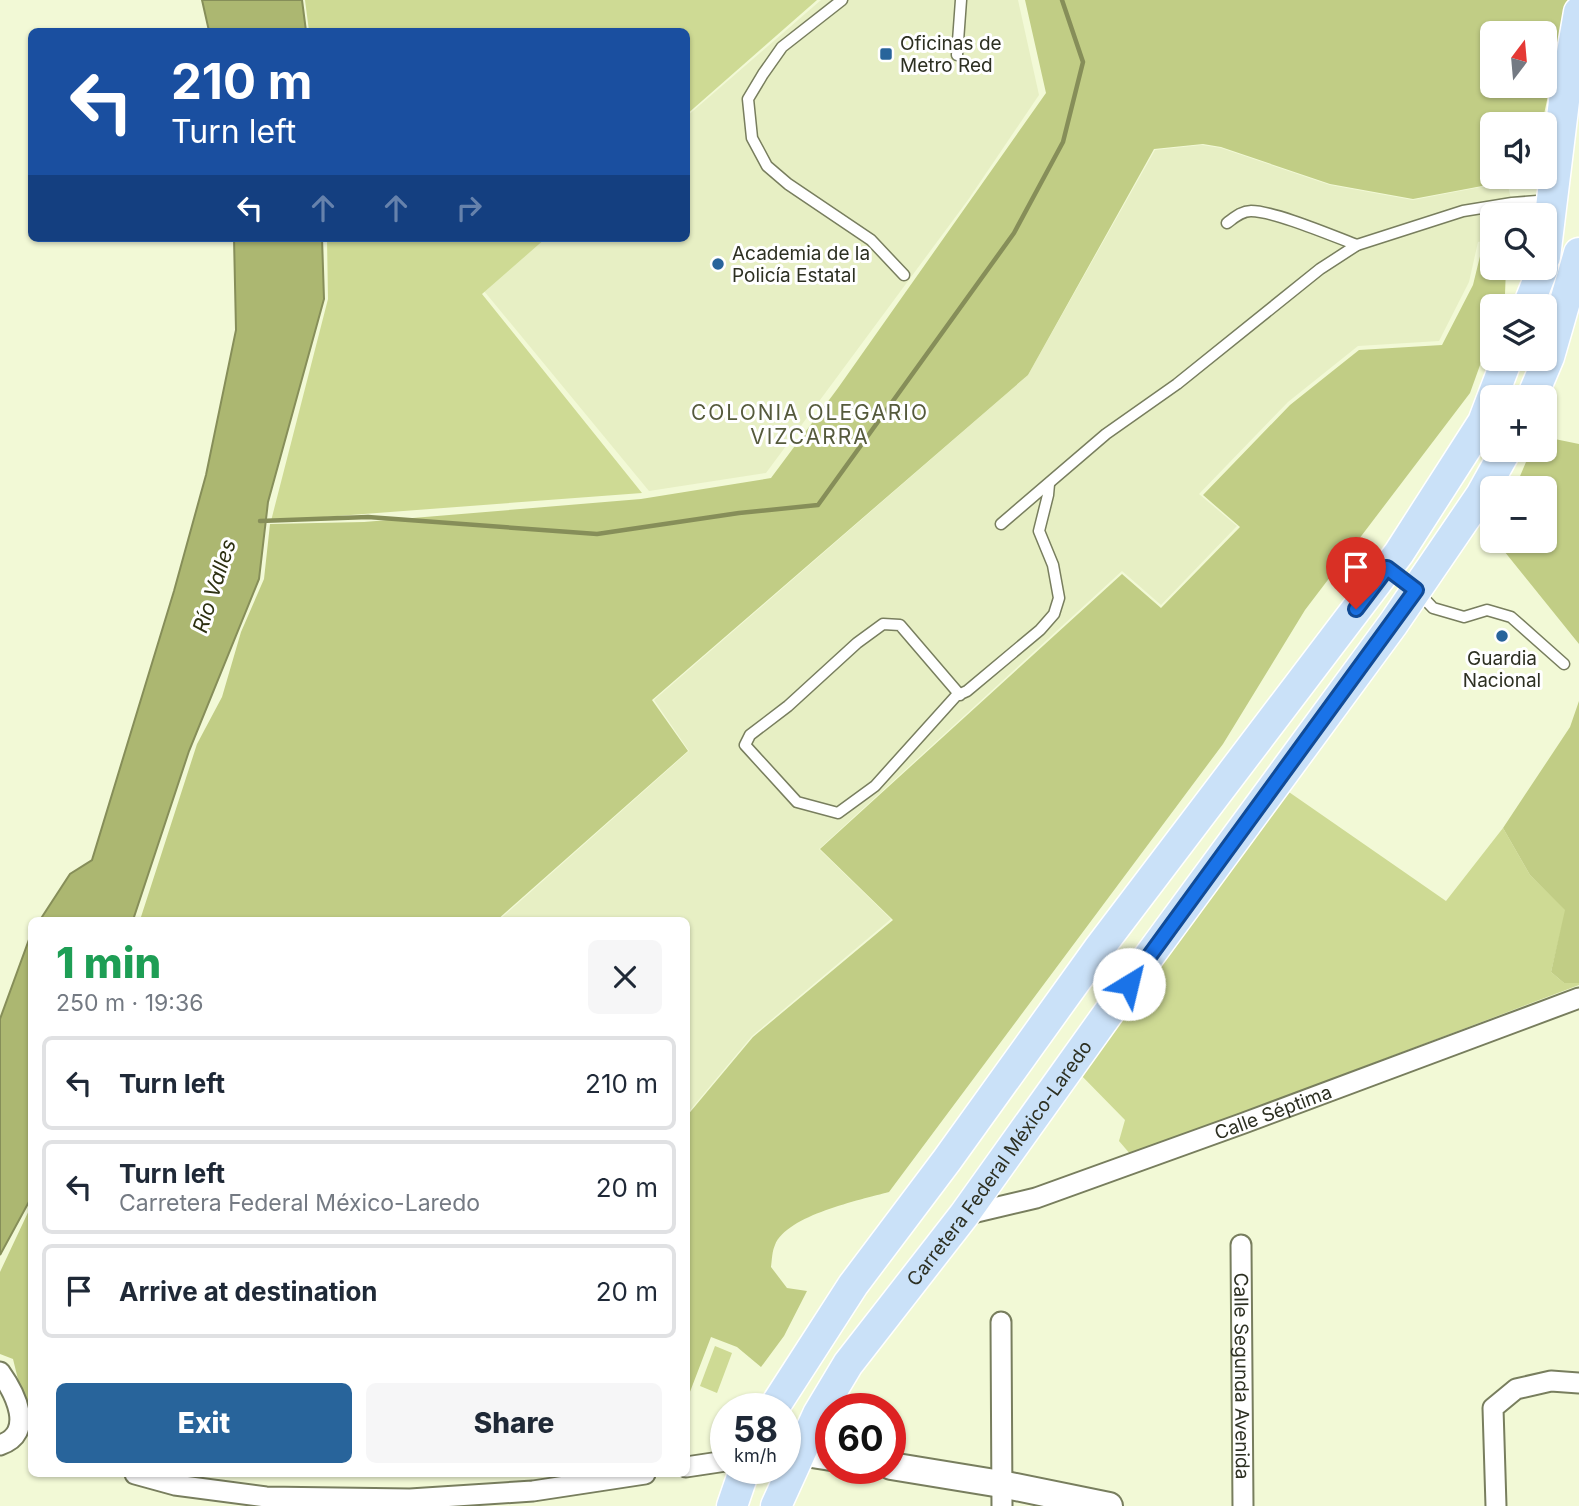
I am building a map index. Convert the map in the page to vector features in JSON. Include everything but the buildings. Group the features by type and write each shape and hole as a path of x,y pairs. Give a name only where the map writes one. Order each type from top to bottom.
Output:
{"main road":[{"path":"1554,203 1565,93 1579,12"},
{"path":"1557,227 1579,136"},
{"path":"1537,385 1576,273"},
{"path":"783,1393 853,1285 947,1160 1100,947 1387,568 1483,422 1502,371"},
{"name":"Carretera Federal México-Laredo","path":"801,1447 848,1364 964,1215 1416,590 1481,495 1499,462"},
{"path":"732,1506 740,1484"},
{"name":"Carretera Federal México-Laredo","path":"776,1506 785,1484"}],"street":[{"name":"Calle Séptima","path":"964,1215 1036,1198 1579,998"},
{"name":"Calle Segunda Avenida","path":"1241,1245 1243,1506"},
{"path":"1001,1322 1001,1495"},
{"path":"0,1372 18,1400 26,1432 0,1445"},
{"path":"1496,1506 1493,1408 1516,1388 1551,1381 1579,1383"},
{"path":"690,1466 710,1463"},
{"path":"906,1470 1001,1495 1109,1506"},
{"path":"146,1477 175,1485 266,1497 410,1500 536,1482 604,1477"}],"lane":[{"path":"842,0 782,47 762,74 748,99 752,138 767,166 788,184 872,240 904,275"},
{"path":"957,55 961,0"},
{"path":"1002,524 1106,434 1177,383 1320,269 1357,245 1463,211 1511,203 1554,200"},
{"path":"1227,223 1241,212 1252,211 1357,245"},
{"path":"960,695 900,625 883,624 750,735 745,745 797,803 838,813 875,786 956,696 960,695 1040,630 1054,614 1059,598 1053,565 1039,531 1049,484"},
{"path":"1387,568 1416,590 1433,608 1464,617 1487,611 1511,617 1564,664"}],"shaded area":[{"path":"305,0 817,0 690,111 690,28 309,28"},
{"name":"Academia de la Policía Estatal","path":"821,0 1018,0 1039,95 968,200 766,473 649,491 484,291 540,242 690,242 690,114"},
{"path":"1025,0 1568,0 1558,48 1558,21 1480,21 1480,98 1547,98 1545,112 1480,112 1480,186 1413,199 1330,184 1221,147 1203,144 1154,149 1028,375 652,700 688,751 500,917 141,917 197,744 222,697 241,632 264,579 270,524 364,522 641,499 771,478 838,388 1046,93"},
{"path":"1202,145 1221,148 1330,185 1413,200 1480,187 1509,189 1512,203 1480,203 1480,242 1469,282 1439,341 1358,346 1288,402 1199,494 1237,526 1161,605 1122,571 819,849 891,919 752,1036 690,1110 690,917 502,917 689,751 654,700 1028,375 1155,150"},
{"path":"327,242 541,242 482,294 642,493 271,521 328,299"},
{"path":"1480,256 1480,280 1506,280 1505,294 1480,294 1480,365 1470,393 1305,610 1223,744 889,1192 826,1210 794,1225 782,1234 774,1247 771,1267 787,1288 807,1291 784,1336 761,1367 737,1347 711,1337 690,1392 690,1112 753,1037 893,920 820,849 1122,574 1161,608 1240,527 1203,495 1290,405 1359,350 1442,345 1473,285"},
{"path":"1557,439 1579,444 1579,644 1506,553 1557,553 1557,476 1520,476 1526,462 1557,462"},
{"path":"1579,701 1579,983 1564,983 1551,972 1565,910 1530,875 1503,828 1570,727"},
{"path":"1286,790 1446,901 1503,828 1530,875 1566,910 1551,972 1564,983 1579,985 1131,1155 1119,1141 1125,1120 1076,1070"},
{"path":"28,1212 28,1420 13,1359 0,1354 0,1272"},
{"path":"715,1346 732,1353 717,1393 700,1386"}],"water":[{"path":"202,0 302,0 306,28 208,28"},
{"name":"Río Valles","path":"234,242 322,242 324,299 268,502 259,579 189,751 134,917 42,917 70,874 92,860 174,591 206,475 236,330"},
{"path":"28,942 28,1204 0,1255 0,1019"}],"waterway":[{"path":"260,521 368,517 597,534 739,513 818,505 1014,233 1063,142 1083,62 1062,0"}],"place":[{"name":"Oficinas de Metro Red","path":"886,54"},
{"name":"Academia de la Policía Estatal","path":"718,264"},
{"name":"Guardia Nacional","path":"1502,636"}],"district":[{"name":"COLONIA OLEGARIO VIZCARRA","path":"810,424"}],"route":[{"path":"1129,984 1416,590 1387,568 1356,609"}]}
